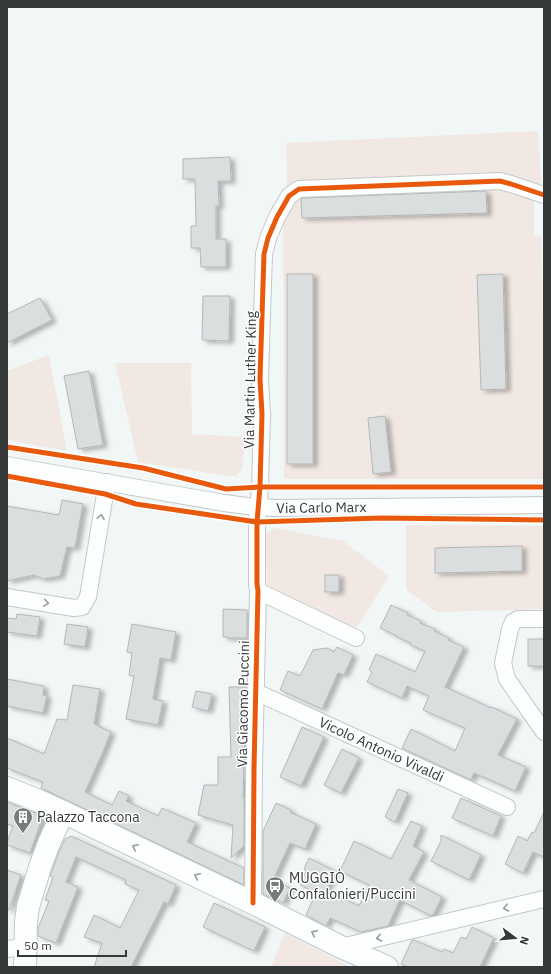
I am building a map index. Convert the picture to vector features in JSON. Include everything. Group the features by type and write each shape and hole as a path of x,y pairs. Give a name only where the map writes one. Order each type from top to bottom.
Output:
{"street":[{"name":"Via Martin Luther King","path":"259,507 262,414 260,379 264,254 268,238 277,217 289,196 299,189 500,181 544,195"},
{"name":"Via Carlo Marx","path":"7,465 224,503 259,507 290,508 544,505"},
{"path":"7,597 74,608 82,607 88,597 107,482"},
{"name":"Via Giacomo Puccini","path":"253,903 258,591 257,522 259,507"},
{"path":"258,591 356,638"},
{"path":"544,619 518,619 513,622 510,629 503,663 507,679 544,732"},
{"name":"Vicolo Antonio Vivaldi","path":"256,692 507,807"},
{"path":"7,788 64,812 387,967"},
{"path":"19,954 28,907 40,867 49,843 64,812"},
{"path":"341,946 544,899"}],"shaded area":[{"path":"538,131 541,181 534,194 534,235 541,236 544,353 544,479 284,479 283,232 287,179 286,143"},
{"path":"49,355 67,451 7,440 7,371"},
{"path":"115,363 191,363 192,434 245,437 242,469 236,476 138,462"},
{"path":"406,525 544,526 544,609 436,612 406,589"},
{"path":"275,528 343,541 389,576 355,630 267,586 266,534"},
{"path":"285,933 351,967 271,967"}],"building":[{"path":"230,157 231,181 218,181 219,206 216,206 216,239 226,239 226,267 201,267 200,248 191,248 191,226 196,226 195,179 183,179 183,159"},
{"path":"486,191 487,213 302,218 302,198"},
{"path":"287,274 313,274 313,464 287,464"},
{"path":"503,274 506,389 481,390 477,275"},
{"path":"203,296 230,296 229,341 202,340"},
{"path":"40,298 52,320 7,343 7,314"},
{"path":"89,371 103,445 78,449 64,376"},
{"path":"385,416 391,472 373,474 368,418"},
{"path":"62,500 83,504 75,548 67,547 60,576 43,579 34,575 7,581 7,506 59,515"},
{"path":"522,546 522,571 435,573 435,548"},
{"path":"325,575 339,575 339,592 325,592"},
{"path":"391,605 408,613 407,615 421,621 420,623 435,629 434,631 449,638 448,640 464,647 445,687 517,719 498,755 526,767 515,791 474,773 471,780 402,748 411,729 455,751 465,728 423,710 429,696 407,686 402,698 367,682 372,672 369,670 376,654 415,672 425,651 410,645 411,643 380,628"},
{"path":"223,609 247,610 247,638 223,637"},
{"path":"17,614 40,617 37,636 7,632 7,618 16,619"},
{"path":"67,624 88,627 85,647 64,644"},
{"path":"132,624 176,632 171,660 160,658 153,699 163,701 158,725 126,719 134,676 129,675 132,653 127,652"},
{"path":"528,639 544,639 544,666 528,666"},
{"path":"337,647 353,655 344,675 338,673 322,709 280,690 288,671 300,676 313,650 327,648 334,652"},
{"path":"7,679 44,686 43,695 47,696 43,713 7,706"},
{"path":"73,685 100,689 94,724 111,732 85,792 112,805 119,791 129,796 126,801 158,816 162,808 196,823 187,842 244,868 244,885 41,788 43,782 7,768 7,738 44,754 57,719 67,720"},
{"path":"229,687 246,687 243,798 244,846 231,858 233,825 198,815 204,785 218,785 218,757 231,757"},
{"path":"196,691 212,694 208,711 192,707"},
{"path":"302,727 324,737 301,786 280,777"},
{"path":"342,749 359,758 341,793 324,785"},
{"path":"398,789 408,793 395,822 385,817"},
{"path":"461,798 501,816 493,836 452,818"},
{"name":"Palazzo Taccona","path":"7,802 43,816 30,853 7,845 13,826 7,824"},
{"path":"276,803 291,810 290,812 316,824 305,849 290,843 273,880 290,888 283,903 263,894 263,831"},
{"path":"544,812 544,857 533,852 523,873 505,864 518,836 527,841 532,832 534,833"},
{"path":"411,821 422,826 413,846 424,852 409,880 442,897 433,915 431,916 400,900 388,926 361,932 330,918 326,926 306,915 316,893 300,885 306,871 304,869 309,858 335,871 326,890 359,906 369,885 340,871 354,841 391,859"},
{"path":"441,835 481,855 469,880 431,861 441,841"},
{"path":"71,836 176,885 168,904 164,902 131,967 94,967 102,943 84,937 94,915 120,928 139,890 125,884 126,880 76,857 66,882 78,887 56,943 38,936 38,928 49,901 45,900 53,877 50,876 65,839"},
{"path":"7,870 21,875 9,910 7,910"},
{"path":"214,903 265,927 254,951 203,927"},
{"path":"472,927 494,938 480,967 408,967 401,964 412,940 442,952 444,949 453,953 461,937 466,939"}],"cycle path":[{"path":"253,903 258,591 257,522 260,487 262,414 260,379 264,254 268,238 277,217 289,196 299,189 500,181 544,195"},
{"path":"7,447 143,468 226,489 260,487 544,487"},
{"path":"7,476 105,494 136,504 257,522 381,518 544,520"}],"place":[{"name":"Palazzo Taccona","path":"23,834"},
{"name":"MUGGIÒ Confalonieri/Puccini","path":"275,903"}]}
